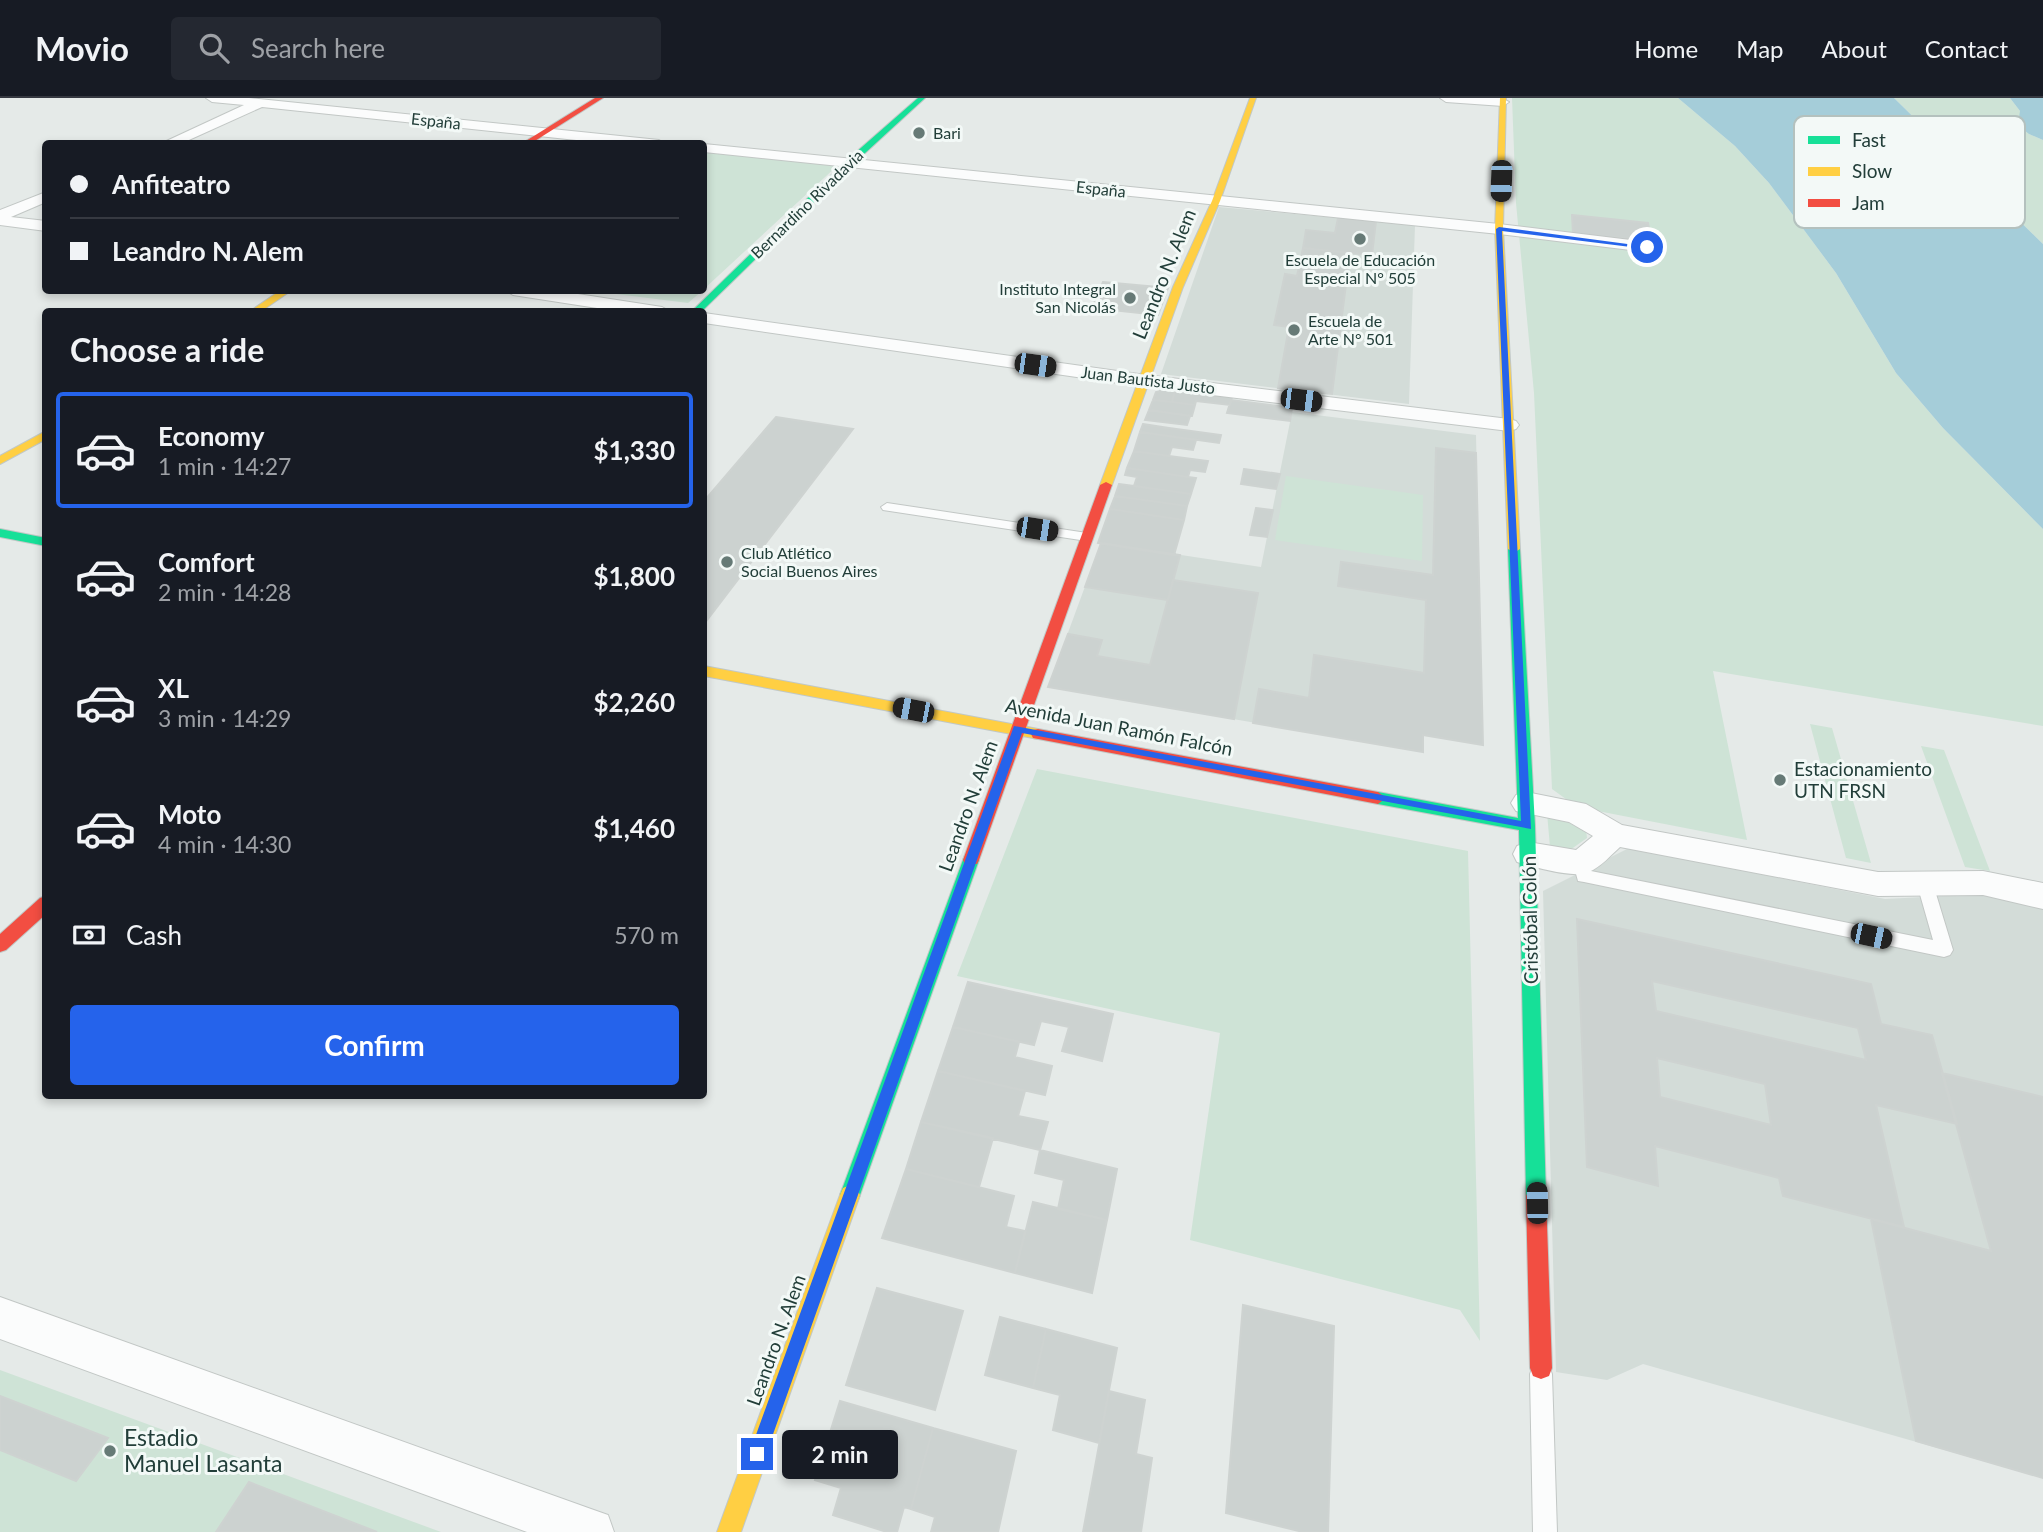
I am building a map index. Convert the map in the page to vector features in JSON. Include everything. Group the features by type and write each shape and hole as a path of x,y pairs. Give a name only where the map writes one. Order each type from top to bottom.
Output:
{"street":[{"name":"España","path":"212,98 265,101 620,140"},
{"path":"530,140 600,98"},
{"name":"Bernardino Rivadavia","path":"699,308 849,163 922,98"},
{"name":"Leandro N. Alem","path":"729,1532 1178,287 1216,201 1253,98"},
{"path":"1446,98 1503,100"},
{"name":"Cristóbal Colón","path":"1503,100 1499,229 1527,827 1541,1368"},
{"path":"176,140 265,101"},
{"name":"España","path":"707,148 1499,229 1647,247"},
{"path":"0,218 42,198"},
{"path":"0,218 42,225"},
{"path":"259,308 282,294"},
{"path":"540,294 635,308"},
{"name":"Juan Bautista Justo","path":"707,318 1146,381 1509,425"},
{"path":"0,461 42,436"},
{"path":"0,533 42,541"},
{"name":"Avenida Juan Ramón Falcón","path":"707,672 1527,827"},
{"path":"1527,827 1576,811 1615,835 1878,884 1983,883 2043,896"},
{"path":"1527,827 1581,863 1615,835"},
{"path":"0,945 42,907"},
{"path":"0,1318 591,1532"}],"lane":[{"path":"887,507 1087,537"},
{"path":"1581,863 1584,876 1944,950 1925,884"},
{"name":"Cristóbal Colón","path":"1541,1368 1545,1532"}],"shaded area":[{"name":"Escuela de Arte N° 501","path":"1219,207 1415,225 1409,404 1161,374"},
{"path":"1292,412 1476,435 1483,745 1424,735 1423,752 1048,687 1101,543 1261,567"},
{"path":"1629,848 1885,899 2002,893 2043,902 2043,1478 1643,1364 1607,1380 1556,1372 1543,891"}],"green space":[{"path":"1512,98 1678,98 1735,146 1769,183 1794,217 1794,228 1802,228 1836,273 1896,373 1943,428 2043,529 2043,726 1713,671 1747,840 1577,807 1552,789 1534,393 1516,203"},
{"path":"1894,98 2010,98 2022,116 1912,116"},
{"path":"2025,124 2029,134 2043,140 2043,244 2025,226"},
{"path":"707,152 837,166 707,286"},
{"path":"616,294 698,294 688,303"},
{"path":"1286,476 1423,495 1422,561 1275,540"},
{"path":"1810,724 1832,728 1871,863 1846,858"},
{"path":"1921,746 1944,750 1990,871 1965,867"},
{"path":"1037,769 1468,851 1480,1341 1460,1310 1190,1240 1220,1033 957,976"},
{"path":"1547,813 1586,830 1587,838 1570,850 1550,847"},
{"name":"Estadio Manuel Lasanta","path":"0,1370 441,1532 0,1532"}],"water":[{"path":"1678,98 1894,98 1912,116 1794,116 1794,217 1769,183 1735,146"},
{"path":"2010,98 2043,98 2043,140 2025,131 2025,116 2019,116 2020,111"},
{"path":"2025,226 2043,244 2043,529 1943,428 1896,373 1836,273 1802,228"}],"building":[{"path":"1572,215 1648,223 1650,234 1632,232 1633,239 1573,233"},
{"path":"1338,218 1376,221 1372,255 1303,248 1306,230 1335,233"},
{"path":"1632,232 1650,234 1652,241 1633,239"},
{"path":"1303,248 1350,253 1332,394 1278,388 1289,327 1274,325 1285,274 1297,276"},
{"name":"Instituto Integral San Nicolás","path":"1103,282 1168,288 1158,315 1092,308"},
{"path":"1175,390 1172,402 1153,400 1156,392"},
{"path":"1175,390 1232,397 1230,405 1196,401 1195,405 1172,402"},
{"path":"1153,400 1195,405 1192,416 1149,410"},
{"path":"1231,400 1292,408 1290,421 1227,413"},
{"path":"1149,410 1190,416 1187,425 1145,420"},
{"name":"Club Atlético Social Buenos Aires","path":"776,417 853,429 707,620 707,498"},
{"path":"1143,424 1221,435 1219,443 1140,432"},
{"path":"1140,432 1196,440 1193,450 1172,447 1169,456 1134,451"},
{"path":"1436,448 1476,453 1483,745 1423,735 1423,752 1253,723 1259,689 1309,698 1314,655 1424,673 1426,600 1338,586 1341,562 1433,575"},
{"path":"1134,451 1208,461 1205,472 1190,470 1188,477 1127,468"},
{"path":"1127,468 1196,478 1191,494 1134,486 1137,477 1125,475"},
{"path":"1244,469 1280,474 1276,489 1241,484"},
{"path":"1119,484 1191,494 1187,506 1115,496"},
{"path":"1115,496 1187,506 1184,520 1110,509"},
{"path":"1256,508 1273,510 1267,537 1250,535"},
{"path":"1110,509 1184,520 1174,555 1098,543"},
{"path":"1101,543 1180,555 1168,600 1085,587"},
{"path":"1173,580 1258,593 1234,719 1048,687 1068,634 1102,640 1097,656 1150,665"},
{"path":"1577,919 1871,984 1881,1024 1932,1035 1957,1124 1876,1105 1904,1227 1783,1196 1779,1178 1655,1146 1658,1186 1587,1167","holes":["1652,981 1858,1028 1866,1060 1656,1011","1657,1058 1765,1084 1771,1125 1660,1097"]},
{"path":"968,982 1113,1014 1102,1061 1062,1051 1069,1027 1041,1021 1034,1045 953,1027"},
{"path":"953,1027 1019,1042 1015,1057 1052,1066 1045,1095 938,1071"},
{"path":"938,1071 1025,1091 1018,1116 1048,1122 1040,1150 921,1122"},
{"path":"1942,1073 2043,1097 2043,1478 1916,1441 1871,1219 1991,1251"},
{"path":"921,1122 993,1138 979,1187 906,1169"},
{"path":"1040,1150 1117,1169 1107,1220 1058,1209 1064,1180 1035,1173"},
{"path":"906,1169 1014,1196 1006,1227 1025,1231 1015,1273 882,1238"},
{"path":"1033,1202 1107,1220 1092,1293 1015,1273"},
{"path":"877,1288 963,1311 935,1410 846,1385"},
{"path":"1243,1305 1334,1326 1328,1532 1303,1532 1226,1513"},
{"path":"1000,1317 1046,1329 1033,1388 985,1375"},
{"path":"1046,1329 1117,1348 1099,1443 1053,1430 1060,1395 1033,1388"},
{"path":"1109,1391 1145,1400 1136,1454 1152,1458 1141,1532 1083,1532"},
{"path":"0,1396 108,1438 76,1481 0,1450"},
{"path":"840,1401 933,1428 911,1509 904,1507 897,1532 887,1532 833,1515 841,1488 815,1480"},
{"path":"933,1428 1016,1451 998,1532 931,1532 935,1517 911,1509"},
{"path":"249,1482 377,1532 216,1532"}],"traffic: fast":[{"path":"699,308 849,163 922,98"},
{"path":"0,533 42,541"},
{"path":"1514,549 1526,803 1536,1196"},
{"path":"1378,798 1527,826"},
{"path":"850,1195 971,860"}],"traffic: slow":[{"path":"1106,485 1178,287 1216,201 1253,98"},
{"path":"1503,98 1499,229 1514,549"},
{"path":"259,308 282,294"},
{"path":"0,461 42,436"},
{"path":"707,672 1038,734"},
{"path":"729,1532 850,1195"}],"traffic: jam":[{"path":"531,140 600,98"},
{"path":"971,860 1106,485"},
{"path":"1038,734 1378,798"},
{"path":"0,945 42,907"},
{"path":"1536,1196 1541,1368"}],"place":[{"name":"Bari","path":"919,133"},
{"name":"Escuela de Educación Especial N° 505","path":"1360,239"},
{"name":"Instituto Integral San Nicolás","path":"1130,298"},
{"name":"Escuela de Arte N° 501","path":"1294,330"},
{"name":"Club Atlético Social Buenos Aires","path":"727,562"},
{"name":"Estacionamiento UTN FRSN","path":"1780,780"},
{"name":"Estadio Manuel Lasanta","path":"110,1451"}],"route":[{"path":"757,1454 1018,729 1527,826 1499,229 1647,247"}]}
